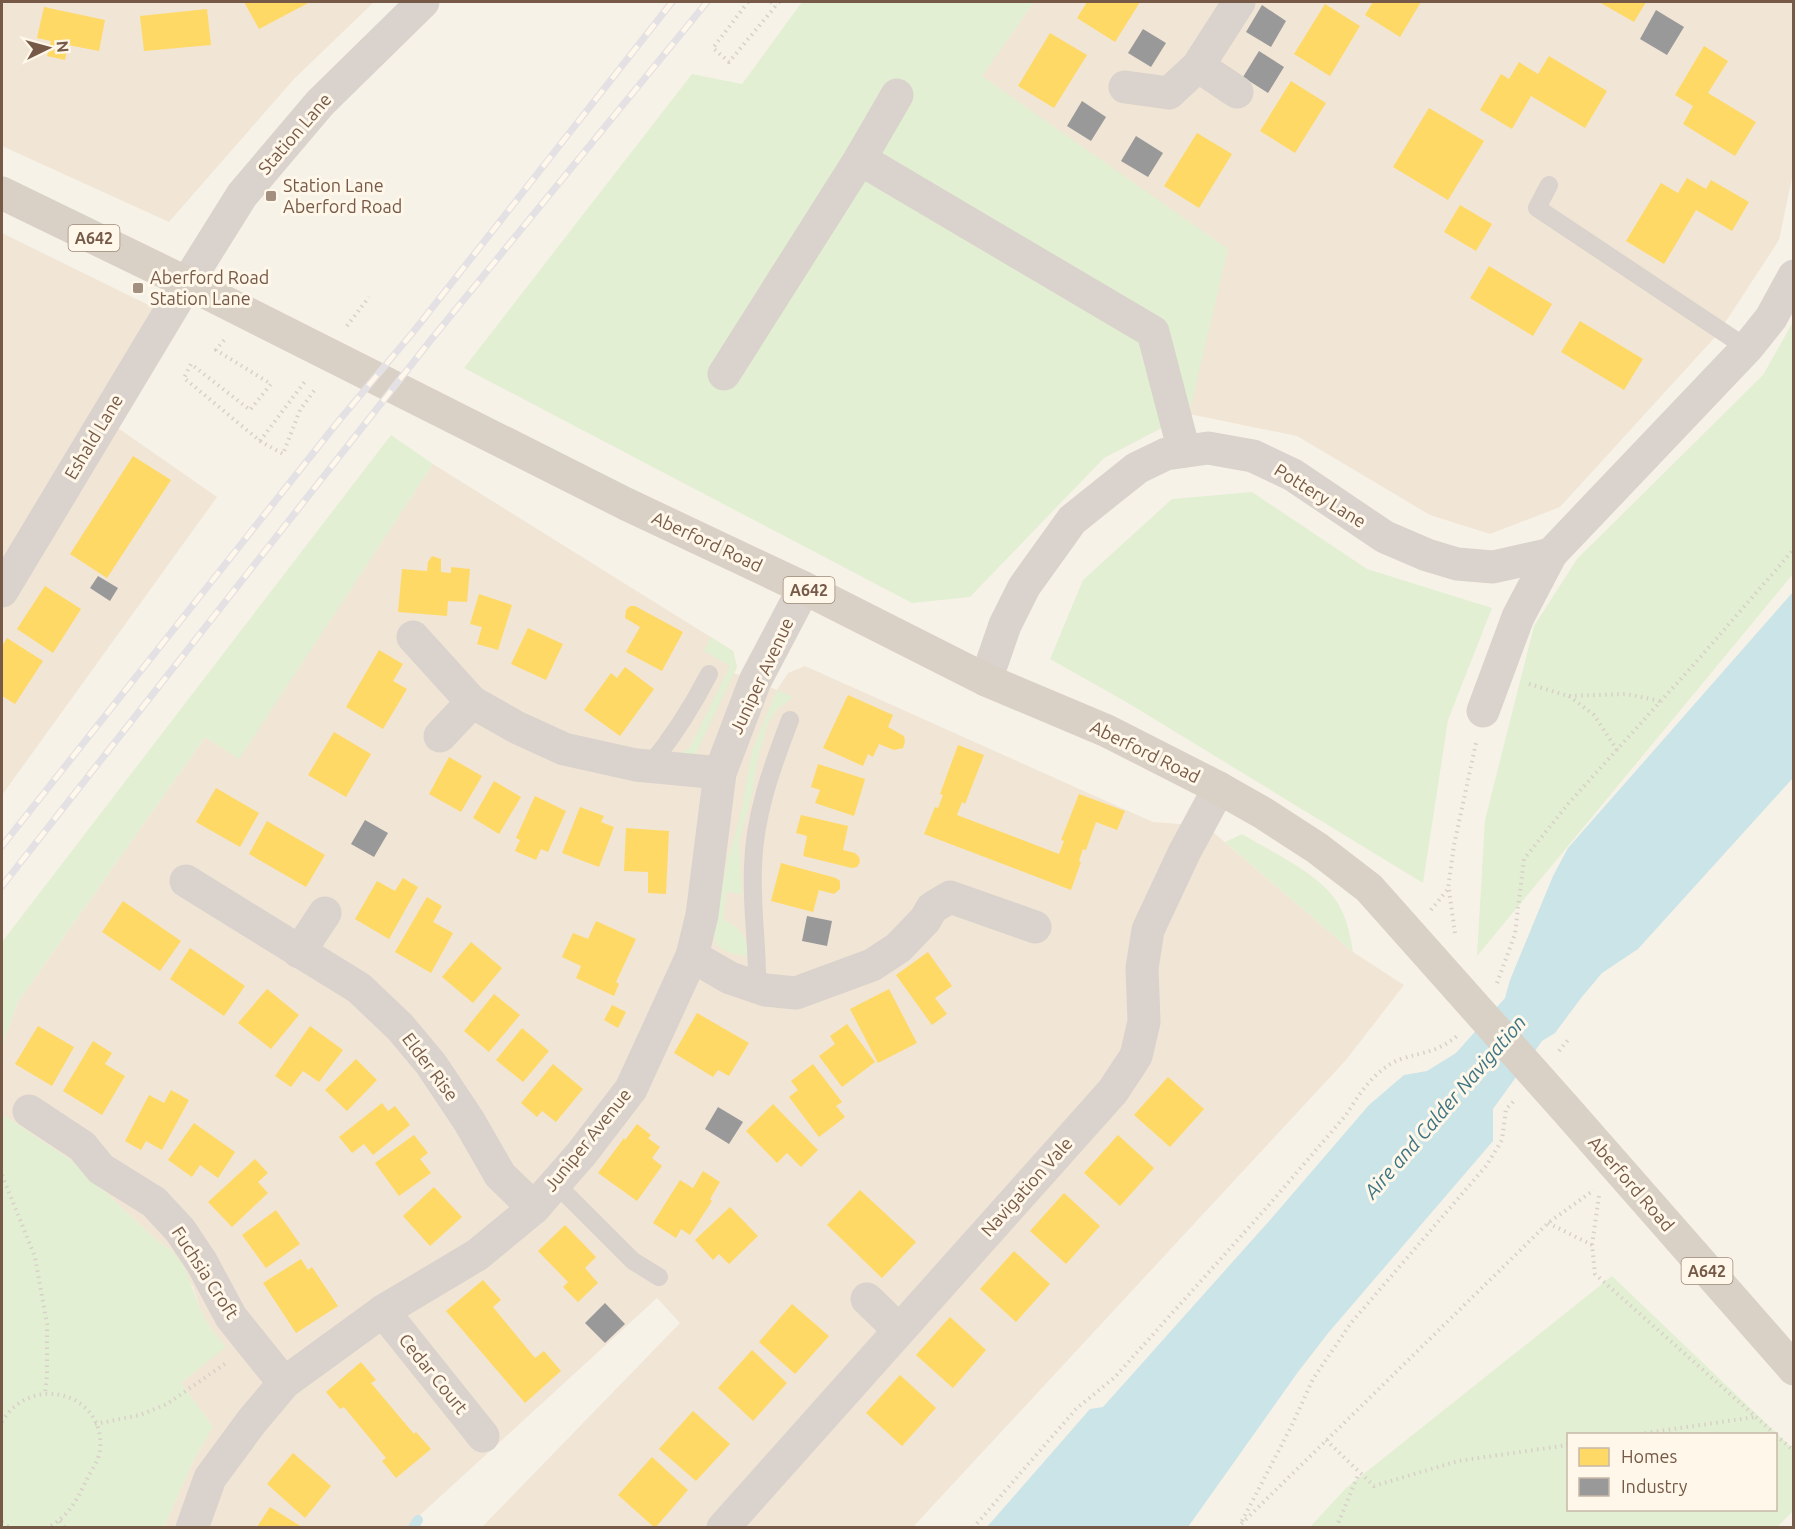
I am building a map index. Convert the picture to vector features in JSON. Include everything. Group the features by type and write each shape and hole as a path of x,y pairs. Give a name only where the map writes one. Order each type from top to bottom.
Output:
{"main road":[{"name":"Aberford Road","path":"2,193 187,283 626,504 804,588 986,680 1107,731 1219,788 1317,848 1369,888 1564,1107 1612,1179 1794,1369"}],"street":[{"name":"Station Lane","path":"187,283 242,195 320,103 423,2"},
{"path":"1125,87 1169,93 1198,66 1239,2"},
{"path":"1198,66 1237,92"},
{"path":"724,374 860,159 897,95"},
{"path":"860,159 1153,332 1184,451"},
{"path":"1483,711 1518,617 1551,554 1747,348 1771,318 1794,276"},
{"name":"Eshald Lane","path":"2,591 187,283"},
{"name":"Pottery Lane","path":"986,680 1005,625 1024,587 1072,520 1137,468 1166,454 1208,448 1253,456 1293,475 1385,537 1427,555 1457,564 1493,567 1551,554"},
{"name":"Juniper Avenue","path":"192,1527 210,1478 252,1421 284,1383 383,1311 477,1255 534,1208 582,1153 631,1089 692,956 702,915 720,773 756,681 804,588"},
{"path":"413,637 472,702 516,727 564,749 649,766 720,773"},
{"path":"440,736 472,702"},
{"name":"Navigation Vale","path":"723,1527 1113,1091 1136,1056 1144,1022 1142,968 1148,930 1184,853 1219,788"},
{"name":"Elder Rise","path":"186,881 359,988 400,1027 431,1065 469,1120 500,1175 534,1208"},
{"path":"692,956 730,978 757,987 796,993 872,966 898,948 925,920 932,908 950,897 1035,927"},
{"path":"299,952 325,913"},
{"name":"Fuchsia Croft","path":"29,1111 82,1146 101,1169 154,1202 180,1230 202,1263 231,1317 284,1383"},
{"path":"867,1299 899,1330"},
{"name":"Cedar Court","path":"383,1311 483,1436"}],"lane":[{"path":"1550,185 1537,208 1747,348"},
{"path":"649,766 668,744 688,714 709,674"},
{"path":"757,987 758,955 753,867 758,820 769,774 790,720"},
{"path":"555,1183 633,1261 659,1277"}],"path":[{"path":"748,2 713,48 729,62 777,4 771,2"},
{"path":"234,345 224,340 216,350 271,384 250,410 191,364 183,378 260,441 283,454 300,410 316,388"},
{"path":"296,377 326,393"},
{"path":"1496,985 1515,934 1524,859 1568,804 1794,549"},
{"path":"1496,674 1568,696 1626,694 1661,701"},
{"path":"1568,696 1594,715 1617,750"},
{"path":"1448,890 1460,814 1483,711"},
{"path":"973,1527 1076,1409 1115,1377 1200,1283 1340,1122 1362,1089 1385,1068 1399,1060 1430,1052 1446,1045 1459,1034"},
{"path":"1242,1521 1313,1379 1350,1323 1486,1166 1502,1140 1506,1109"},
{"path":"2,1175 35,1257 47,1324 45,1393"},
{"path":"1237,1527 1548,1223 1612,1179"},
{"path":"1612,1179 1595,1214 1592,1245 1596,1275 1773,1433"},
{"path":"1548,1223 1592,1245"},
{"path":"95,1424 140,1415 167,1404 253,1344"},
{"path":"2,1422 5,1416 23,1399 45,1393 55,1393 71,1398 84,1407 95,1424 100,1436 100,1452 71,1510 60,1521 47,1527"},
{"path":"1646,1433 1755,1417"},
{"path":"1777,1437 1794,1451"},
{"path":"1326,1440 1374,1486 1458,1461 1567,1445"},
{"path":"1336,1527 1359,1473"},
{"path":"60,1521 65,1527"},
{"path":"2,1522 11,1527"}],"shaded area":[{"path":"2,2 374,2 294,79 169,222 2,146"},
{"path":"1034,2 1793,2 1793,173 1779,240 1717,335 1560,507 1490,534 1430,515 1297,436 1189,414 981,76"},
{"path":"2,233 181,321 115,426 217,497 2,795"},
{"path":"433,464 733,651 737,667 734,673 777,690 788,673 805,666 1153,822 1206,826 1353,952 1404,985 1346,1060 913,1527 482,1527 680,1323 657,1298 407,1527 164,1527 194,1459 213,1427 181,1383 225,1347 211,1329 200,1309 193,1287 172,1251 155,1239 71,1160 2,1114 2,1047 17,1003 205,737 239,758"}],"green space":[{"path":"802,2 1034,2 982,76 1228,249 1189,414 1104,458 970,597 912,603 464,368 692,74 742,84"},
{"path":"1793,322 1793,574 1477,956 1485,820 1534,626 1577,559 1763,375"},
{"path":"391,435 433,464 239,759 205,737 17,1003 2,1047 2,942"},
{"path":"1252,492 1367,569 1492,608 1448,720 1423,883 1128,703 1050,659 1083,580 1172,499"},
{"path":"711,637 733,651 737,667 696,753 690,757 679,755 690,747 730,666 704,651"},
{"path":"777,690 793,697 776,710 768,723 757,761 752,795 739,841 742,894 726,892 723,920 742,934 747,944 748,957 730,953 720,947 714,938 714,931 728,857 740,818 752,751"},
{"path":"1242,834 1294,864 1329,892 1343,914 1353,952 1225,842"},
{"path":"2,1114 71,1160 155,1239 172,1251 185,1268 200,1309 211,1329 226,1347 181,1383 213,1427 194,1459 164,1527 2,1527"},
{"path":"1612,1276 1776,1433 1567,1433 1567,1511 1777,1511 1777,1434 1793,1449 1793,1511 1777,1527 1310,1527 1346,1488"}],"water":[{"name":"Aire and Calder Navigation","path":"1793,592 1793,778 1638,949 1602,973 1555,1033 1542,1041 1493,1109 1493,1141 1329,1332 1188,1527 986,1528 1090,1409 1103,1407 1369,1105 1404,1075 1427,1071 1456,1053 1505,998 1510,980 1553,876 1568,848"}],"building: Homes":[{"path":"244,2 310,2 259,29"},
{"path":"1087,2 1140,2 1115,42 1077,18"},
{"path":"1373,2 1421,2 1400,37 1365,15"},
{"path":"1599,2 1646,2 1634,22"},
{"path":"1325,4 1360,26 1330,76 1294,54"},
{"path":"44,7 105,20 99,51 68,45 65,60 47,56 51,41 37,38"},
{"path":"207,9 211,45 144,51 140,16"},
{"path":"1050,33 1087,55 1054,108 1018,86"},
{"path":"1704,46 1728,61 1708,93 1756,122 1735,156 1683,124 1693,106 1675,95"},
{"path":"1549,56 1607,91 1585,128 1531,96 1512,129 1480,110 1501,74 1509,79 1519,62 1538,74"},
{"path":"1291,81 1326,103 1295,153 1260,131"},
{"path":"1429,108 1484,141 1448,200 1393,167"},
{"path":"1197,133 1232,154 1199,208 1164,186"},
{"path":"1687,178 1706,189 1711,180 1749,202 1732,231 1696,210 1664,264 1626,241 1661,183 1678,193"},
{"path":"1460,205 1492,224 1476,251 1444,232"},
{"path":"1489,266 1552,304 1533,336 1470,298"},
{"path":"1580,321 1643,359 1624,390 1561,352"},
{"path":"133,456 171,480 107,578 70,554"},
{"path":"432,556 441,559 441,572 451,573 451,567 470,569 467,602 448,601 447,616 398,612 402,569 427,571 428,562"},
{"path":"45,586 81,609 53,653 17,629"},
{"path":"479,594 512,605 498,650 477,644 482,627 470,624"},
{"path":"630,606 635,606 683,632 662,671 626,652 640,627 625,618 626,610"},
{"path":"528,628 563,644 546,680 511,664"},
{"path":"7,638 43,661 15,704 2,696 2,646"},
{"path":"379,650 403,664 393,681 407,689 383,729 346,707"},
{"path":"625,667 654,689 620,736 584,710 611,673 617,678"},
{"path":"848,695 893,715 888,727 904,736 903,748 894,750 879,744 873,757 868,754 863,766 823,748"},
{"path":"334,732 371,754 346,797 308,775"},
{"path":"958,745 984,755 965,804 962,802 957,815 1059,854 1064,841 1061,840 1079,794 1125,811 1117,830 1096,822 1086,850 1083,849 1071,890 924,834 935,807 938,808 943,795 940,794"},
{"path":"449,757 482,776 461,812 429,794"},
{"path":"818,764 865,779 854,816 815,803 820,790 811,787"},
{"path":"494,781 521,797 499,834 473,818"},
{"path":"216,788 259,813 240,847 196,822"},
{"path":"535,796 566,811 548,852 541,849 536,860 515,851 520,840 516,838"},
{"path":"580,807 604,816 601,822 614,827 599,867 562,853"},
{"path":"801,815 848,826 843,850 855,853 859,857 860,862 857,867 852,868 803,856 807,836 796,833"},
{"path":"267,821 325,855 306,887 249,854"},
{"path":"626,828 669,831 666,894 648,893 648,872 624,871"},
{"path":"781,863 836,878 840,881 840,889 834,894 819,890 813,912 771,901"},
{"path":"403,878 418,887 389,939 355,919 377,881 395,891"},
{"path":"427,897 442,906 433,922 453,933 431,973 395,952"},
{"path":"123,901 181,941 160,971 102,932"},
{"path":"596,921 636,939 616,982 619,984 614,996 576,978 581,966 562,957 573,933 588,939"},
{"path":"471,942 502,968 473,1003 442,977"},
{"path":"190,948 245,986 224,1016 170,979"},
{"path":"928,952 952,986 935,998 947,1014 932,1025 896,975"},
{"path":"267,989 299,1015 271,1049 238,1023"},
{"path":"889,989 917,1043 878,1063 850,1009"},
{"path":"494,994 520,1015 489,1052 464,1031"},
{"path":"612,1005 626,1012 618,1028 604,1020"},
{"path":"697,1013 749,1043 729,1076 718,1070 713,1077 674,1053"},
{"path":"847,1024 875,1062 842,1087 819,1056 835,1044 830,1036"},
{"path":"38,1026 74,1047 52,1086 15,1064"},
{"path":"310,1026 343,1050 319,1082 303,1071 291,1087 275,1076"},
{"path":"522,1028 549,1051 523,1082 496,1060"},
{"path":"93,1041 112,1053 105,1064 125,1076 102,1115 63,1091"},
{"path":"356,1059 377,1080 347,1111 325,1090"},
{"path":"553,1064 583,1089 556,1122 542,1111 537,1117 521,1103"},
{"path":"813,1064 842,1102 836,1106 845,1117 819,1137 789,1097 798,1090 791,1081"},
{"path":"1168,1077 1204,1109 1170,1147 1134,1115"},
{"path":"171,1090 189,1100 162,1150 146,1141 141,1150 125,1141 149,1095 164,1103"},
{"path":"382,1103 388,1111 395,1106 410,1125 373,1155 364,1144 352,1153 339,1137"},
{"path":"773,1104 818,1150 801,1167 787,1153 777,1163 746,1131"},
{"path":"194,1123 235,1152 218,1178 200,1165 192,1177 168,1160"},
{"path":"637,1124 651,1135 648,1138 660,1147 652,1158 662,1166 637,1201 598,1173"},
{"path":"414,1135 428,1153 420,1159 431,1173 399,1196 375,1163"},
{"path":"1118,1135 1154,1168 1120,1206 1084,1173"},
{"path":"255,1159 268,1173 258,1182 268,1193 232,1227 208,1202"},
{"path":"703,1171 720,1182 710,1199 712,1201 690,1235 681,1229 676,1238 653,1223 680,1180 693,1188"},
{"path":"434,1187 462,1217 430,1246 403,1216"},
{"path":"860,1190 916,1242 882,1278 827,1225"},
{"path":"1064,1193 1100,1226 1066,1264 1030,1231"},
{"path":"730,1207 758,1236 729,1264 719,1254 713,1260 695,1240"},
{"path":"276,1210 300,1244 266,1268 242,1235"},
{"path":"565,1225 596,1257 585,1268 598,1283 578,1302 563,1287 568,1282 538,1251"},
{"path":"1014,1251 1050,1284 1016,1322 980,1289"},
{"path":"301,1259 308,1270 312,1267 338,1306 296,1333 263,1283"},
{"path":"483,1280 501,1300 493,1307 535,1358 544,1351 561,1371 525,1403 446,1311"},
{"path":"792,1304 829,1336 795,1374 759,1342"},
{"path":"950,1317 986,1350 953,1388 916,1355"},
{"path":"752,1350 787,1383 753,1421 718,1388"},
{"path":"361,1362 376,1380 371,1383 414,1434 416,1432 431,1449 396,1478 382,1461 386,1458 344,1407 340,1409 326,1392"},
{"path":"900,1375 936,1408 902,1446 866,1413"},
{"path":"693,1411 730,1444 696,1481 659,1449"},
{"path":"293,1453 331,1486 305,1518 267,1484"},
{"path":"652,1457 688,1490 655,1528 618,1495"},
{"path":"270,1507 302,1527 257,1527"}],"building: Industry":[{"path":"1262,5 1286,21 1271,47 1246,32"},
{"path":"1656,10 1684,27 1667,55 1640,39"},
{"path":"1143,29 1166,43 1151,67 1128,53"},
{"path":"1259,51 1284,67 1268,93 1243,77"},
{"path":"1082,101 1106,117 1091,141 1067,126"},
{"path":"1136,136 1163,153 1148,177 1121,161"},
{"path":"98,576 118,588 110,601 90,588"},
{"path":"365,820 388,833 374,857 351,844"},
{"path":"807,916 832,921 827,946 802,941"},
{"path":"718,1107 743,1122 729,1144 705,1129"},
{"path":"605,1303 625,1324 605,1343 585,1323"}],"waterway":[{"path":"413,1528 418,1520"}],"railway":[{"path":"2,846 337,423 414,331 672,2"},
{"path":"2,886 430,341 707,2"}],"place":[{"name":"Station Lane Aberford Road","path":"271,196"},
{"name":"Aberford Road Station Lane","path":"138,288"}]}
